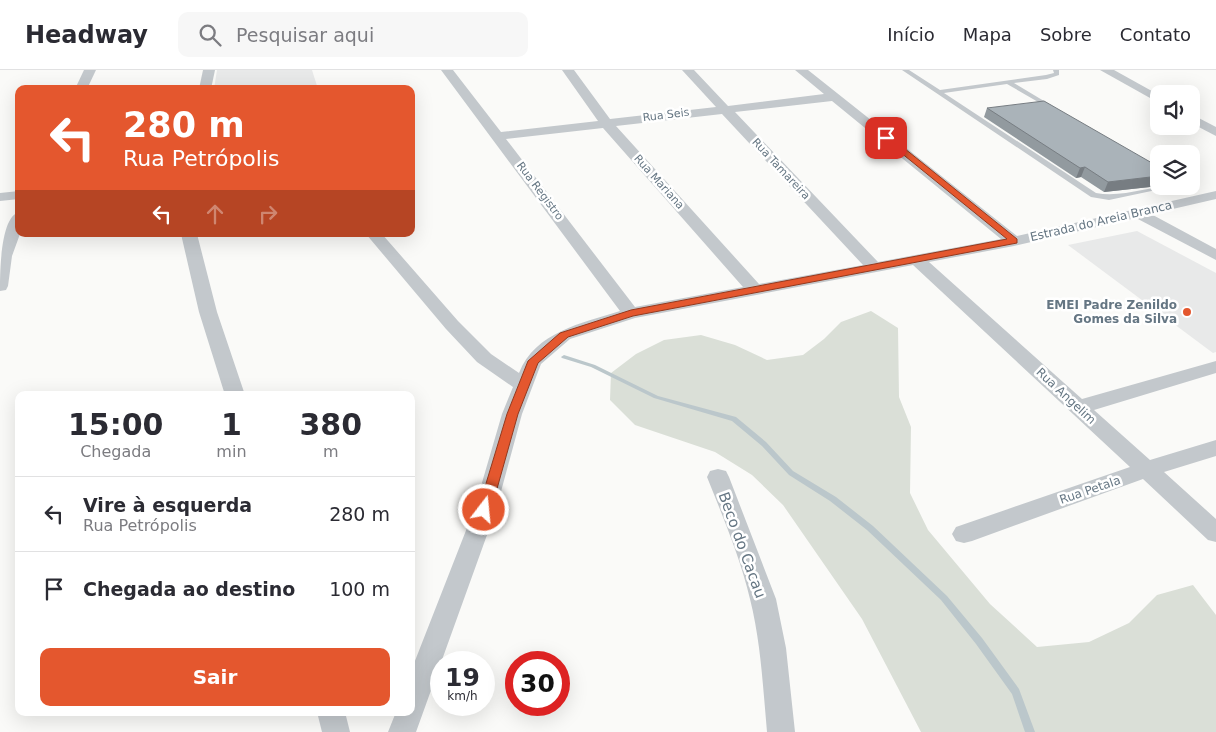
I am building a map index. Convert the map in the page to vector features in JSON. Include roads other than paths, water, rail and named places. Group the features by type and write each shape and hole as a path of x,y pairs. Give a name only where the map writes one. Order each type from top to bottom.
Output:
{"street":[{"path":"83,85 90,70"},
{"path":"206,85 209,70"},
{"name":"Rua Registro","path":"446,70 499,136 631,313"},
{"name":"Rua Mariana","path":"568,70 606,123 754,289"},
{"name":"Rua Tamareira","path":"688,70 874,267"},
{"path":"801,70 1014,241"},
{"path":"1106,70 1150,95"},
{"name":"Rua Seis","path":"499,136 724,108 833,97"},
{"path":"1200,123 1216,132"},
{"path":"0,197 15,195"},
{"name":"Estrada do Areia Branca","path":"415,697 484,510 512,414 523,385 533,361 558,338 631,313 1014,241 1216,195"},
{"path":"1136,212 1216,255"},
{"path":"0,286 4,256 15,227"},
{"path":"190,237 208,312 234,391"},
{"path":"377,237 484,358 523,385"},
{"name":"Rua Angelim","path":"916,259 1216,533"},
{"path":"1079,407 1216,367"},
{"name":"Rua Petala","path":"964,534 1145,470 1216,448"},
{"name":"Beco do Cacau","path":"718,476 748,553 763,600 771,642 781,732"},
{"path":"332,716 336,732"},
{"path":"402,732 408,716"}],"lane":[{"path":"905,70 1087,192 1102,198 1150,190"},
{"path":"940,92 1054,75 1057,74 1056,70"},
{"path":"1009,83 1059,112"}],"waterway":[{"path":"564,357 593,366 656,397 734,419 764,444 791,473 833,499 870,528 944,598 979,641 1016,692 1030,732"}],"place":[{"name":"EMEI Padre Zenildo Gomes da Silva","path":"1187,312"}]}
